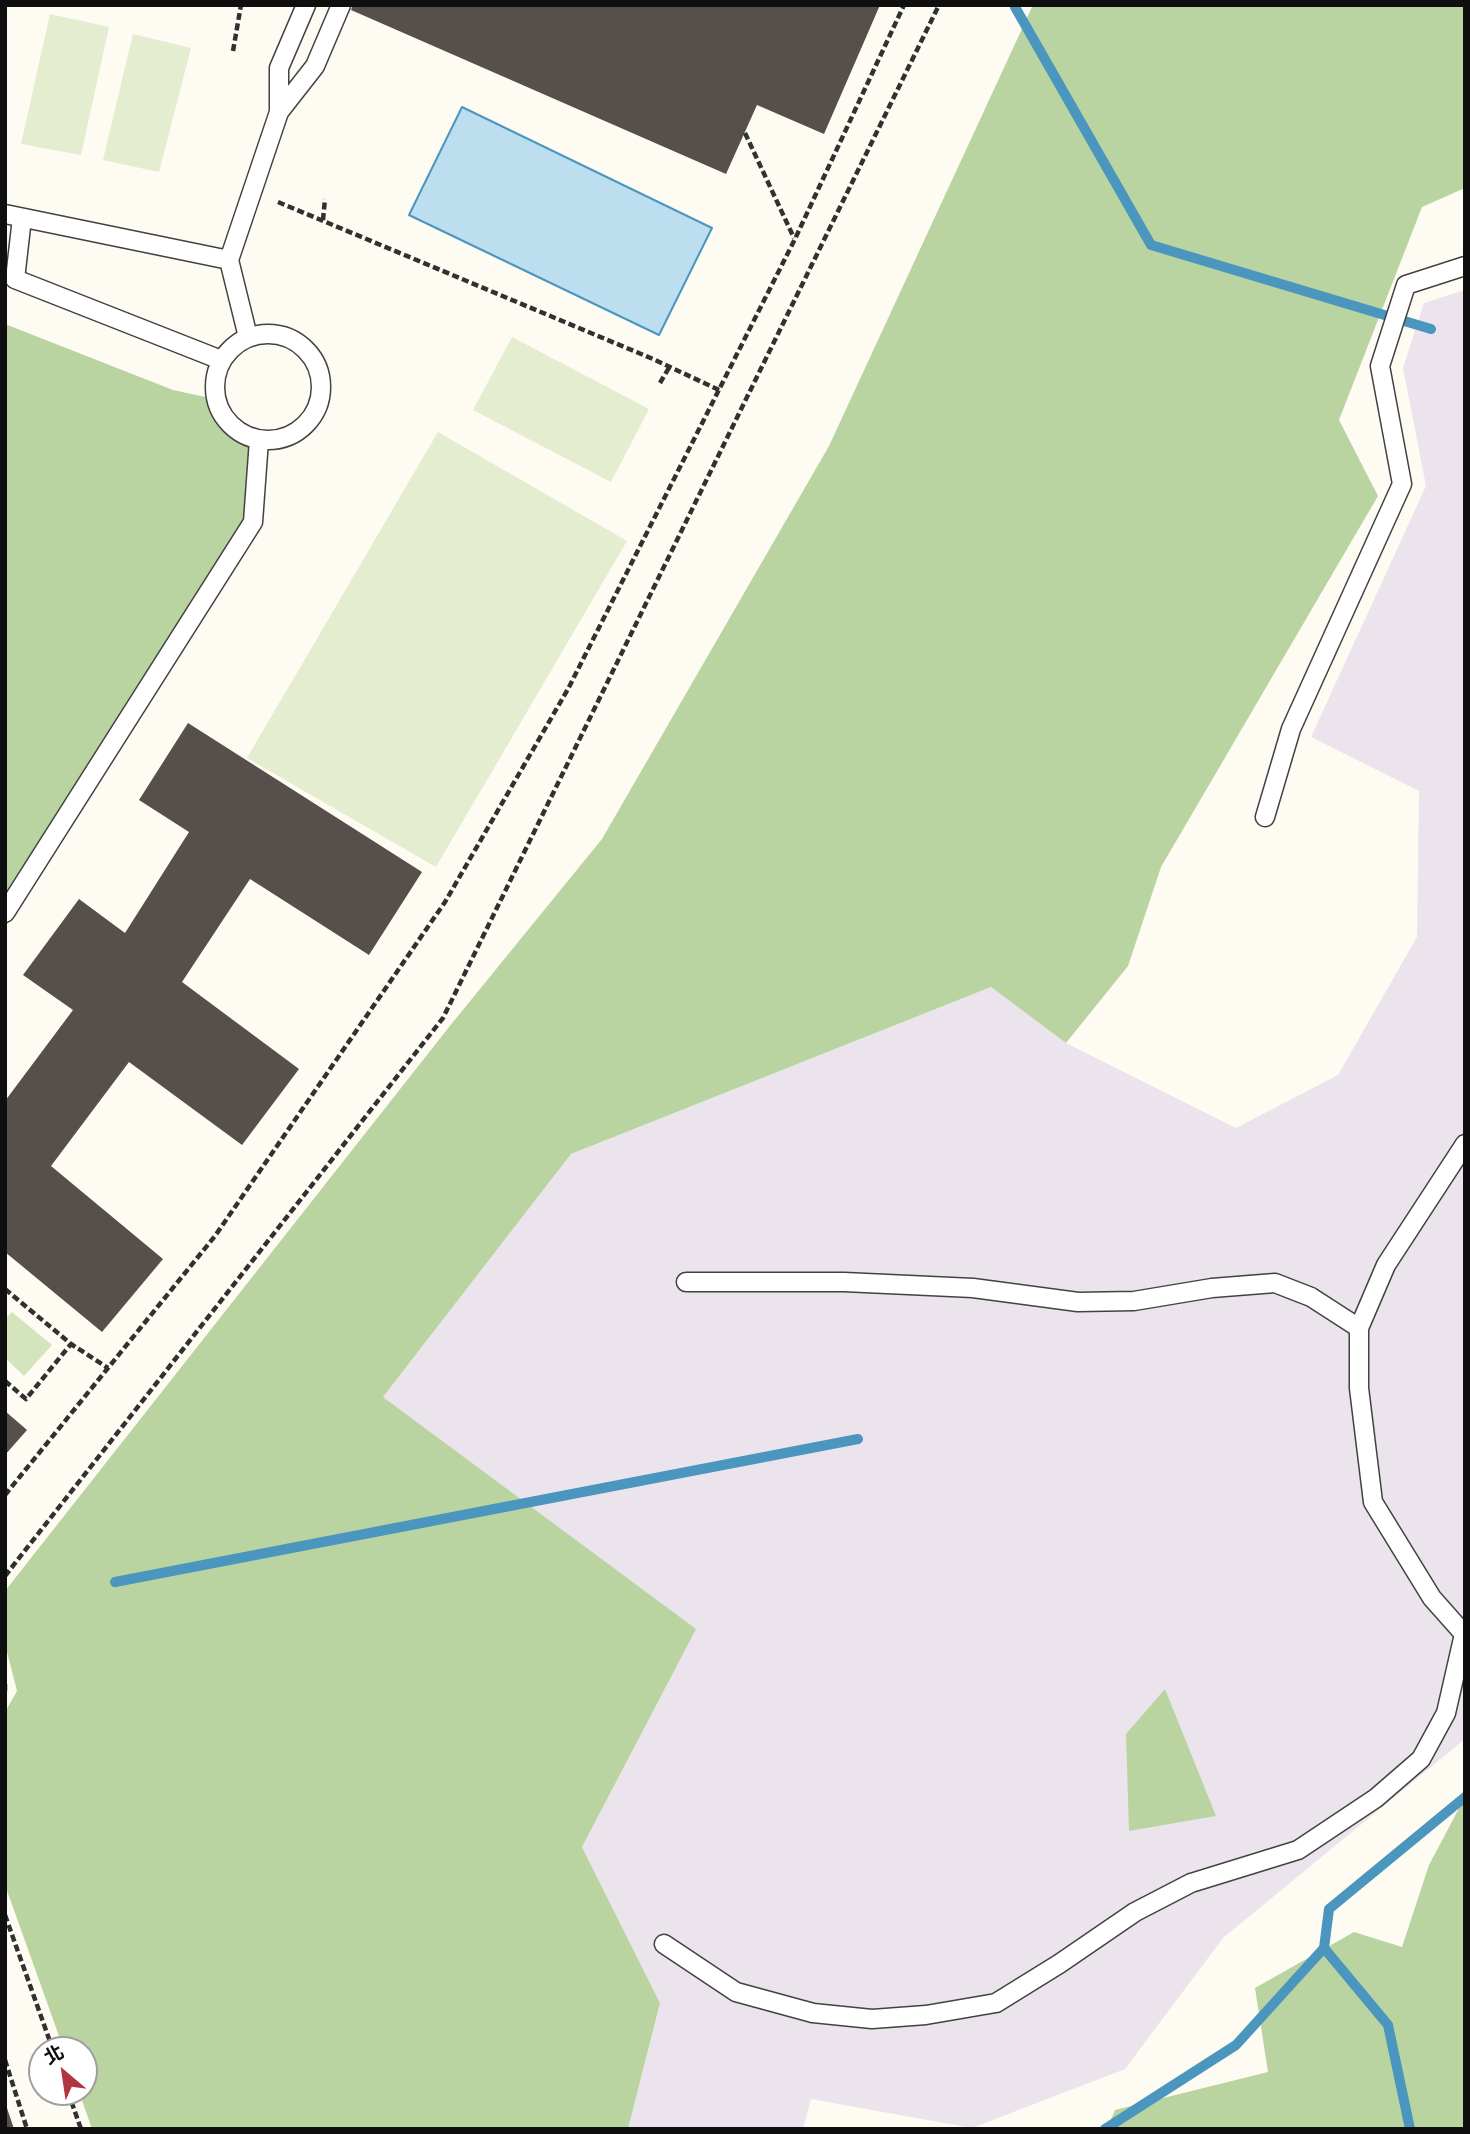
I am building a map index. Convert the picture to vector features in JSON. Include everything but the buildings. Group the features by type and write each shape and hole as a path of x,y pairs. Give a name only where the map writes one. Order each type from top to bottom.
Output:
{"lane":[{"path":"248,337 229,260 279,111 279,68 306,5"},
{"path":"279,111 315,66 341,5"},
{"path":"221,360 15,278 14,216 229,260"},
{"path":"1265,817 1291,729 1402,484 1380,366 1406,285 1465,266"},
{"path":"266,333 284,336 300,344 312,356 320,373 321,390 317,408 308,423 294,434 276,440 259,440 234,429 222,416 214,386 221,360 233,346 248,337 266,333"},
{"path":"5,913 253,522 259,440"},
{"path":"664,1944 736,1992 813,2012 872,2019 926,2015 996,2003 1135,1912 1191,1883 1298,1850 1376,1798 1421,1759 1446,1713 1464,1634 1432,1598 1373,1502 1359,1388 1359,1328 1386,1265 1465,1144"},
{"path":"687,1282 844,1282 973,1288 1078,1302 1134,1301 1212,1288 1275,1283 1311,1297 1359,1328"}],"path":[{"path":"233,51 241,5"},
{"path":"5,1495 215,1236 445,902 568,689 795,239 904,5"},
{"path":"5,1576 443,1018 939,5"},
{"path":"745,133 795,239"},
{"path":"252,192 670,366 719,390"},
{"path":"323,220 325,199"},
{"path":"660,383 670,366"},
{"path":"5,1289 71,1344 108,1368"},
{"path":"5,1381 26,1399 71,1344"},
{"path":"5,1915 48,2036"},
{"path":"5,2060 27,2129"},
{"path":"73,2106 81,2129"}],"shaded area":[{"path":"1465,290 1465,1739 1223,1938 1125,2069 972,2128 811,2099 803,2129 628,2129 660,2003 582,1847 695,1629 383,1397 571,1154 991,987 1066,1043 1236,1128 1338,1075 1417,937 1419,791 1311,737 1426,486 1403,368 1424,303"}],"green space":[{"path":"1033,5 1465,5 1465,188 1422,207 1339,420 1378,496 1161,867 1128,966 1066,1043 991,987 571,1154 383,1397 696,1629 582,1847 660,2003 628,2129 92,2129 84,2106 98,2106 98,2036 59,2036 5,1885 5,1712 17,1691 5,1644 5,1591 449,1027 602,839 829,446"},
{"path":"50,14 109,27 81,155 21,144"},
{"path":"133,34 191,48 159,172 103,160"},
{"path":"5,324 173,390 215,399 232,425 259,440 253,522 5,913"},
{"path":"512,337 649,409 611,482 473,410"},
{"path":"438,432 627,541 436,867 247,758"},
{"path":"12,1312 52,1345 24,1376 5,1358 5,1319"},
{"path":"1165,1689 1216,1816 1129,1831 1126,1734"},
{"path":"1465,1797 1465,2129 1107,2129 1115,2110 1268,2072 1255,1988 1354,1932 1402,1947 1429,1865"}],"water":[{"path":"462,107 712,228 659,335 409,215"}],"waterway":[{"path":"1015,7 1151,245 1431,329"},
{"path":"115,1582 858,1439"},
{"path":"1410,2129 1388,2025 1324,1948 1329,1909 1465,1797"},
{"path":"1105,2129 1236,2045 1324,1948"}]}
